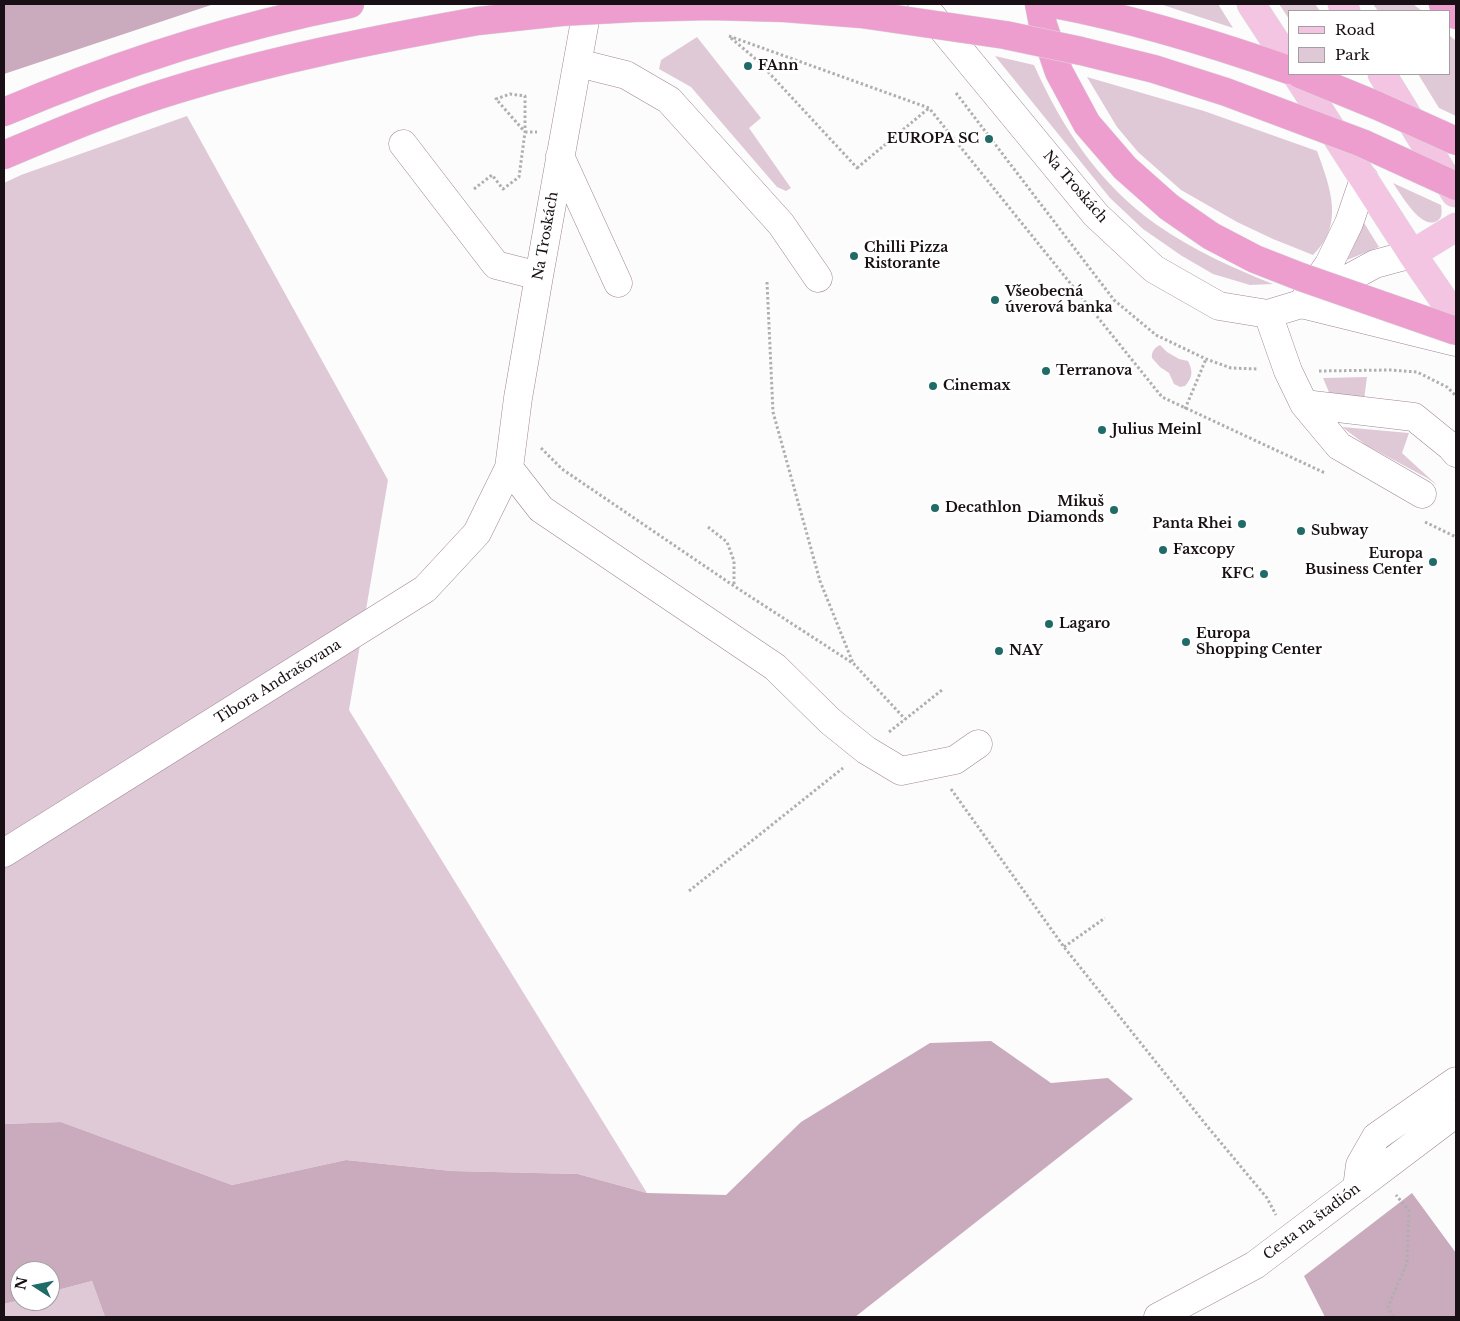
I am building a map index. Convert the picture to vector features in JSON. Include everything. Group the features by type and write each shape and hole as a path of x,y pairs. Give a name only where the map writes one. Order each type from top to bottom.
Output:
{"highway":[{"path":"4,112 98,74 168,51 312,11 350,4"},
{"path":"1039,4 1043,25 1059,72 1087,124 1125,168 1169,207 1211,236 1255,259 1301,277 1456,330"},
{"path":"1054,4 1161,29 1288,70"},
{"path":"1443,4 1456,15"},
{"path":"4,155 107,113 177,89 243,70 330,49 478,21 561,12 710,6 784,8 861,14 1005,35 1081,51 1154,69 1226,92 1362,142 1456,186"},
{"path":"1300,75 1378,106 1456,141"}],"main road":[{"path":"1251,4 1288,60"},
{"path":"1299,75 1412,254 1456,318"},
{"path":"1383,75 1456,195"},
{"path":"1412,254 1456,227"}],"street":[{"name":"Na Troskách","path":"509,468 518,398 538,276 588,4"},
{"name":"Na Troskách","path":"922,4 1096,215 1154,269 1220,306 1268,314"},
{"path":"578,63 626,75 669,100 781,224 818,278"},
{"path":"403,144 496,266 538,276"},
{"path":"560,156 618,283"},
{"path":"1301,304 1329,264 1349,223 1364,179"},
{"path":"1412,254 1374,264 1301,304 1268,314 1288,371 1304,404 1339,446 1422,507"},
{"path":"1301,304 1456,342"},
{"path":"1304,404 1414,417 1456,453"},
{"path":"509,468 541,508 775,666 830,721 866,750 901,771 955,760 978,744"},
{"name":"Tibora Andrašovana","path":"4,853 425,589 477,533 509,468"},
{"path":"1357,1188 1360,1165 1376,1137 1456,1081"},
{"name":"Cesta na štadión","path":"1158,1317 1255,1265 1456,1112"}],"path":[{"path":"722,30 758,61 858,170 929,108"},
{"path":"729,36 929,108 1162,398 1333,477"},
{"path":"492,175 503,189 518,177 525,132 525,96 510,94 496,99 525,132 540,132"},
{"path":"767,282 773,412 820,581 854,664"},
{"path":"1185,409 1206,359"},
{"path":"539,442 542,449 562,470 854,664 905,720"},
{"path":"1422,507 1456,537"},
{"path":"708,528 727,542 734,561 734,586"},
{"path":"689,891 942,690"},
{"path":"933,765 1064,947 1267,1198 1290,1240"},
{"path":"1064,947 1105,918"},
{"path":"1392,1190 1409,1211 1407,1263 1388,1307 1393,1317"}],"green space":[{"path":"1158,4 1218,4 1233,28 1163,5"},
{"path":"1279,4 1315,4 1319,10 1288,10 1288,18"},
{"path":"1373,4 1413,4 1421,10 1377,10"},
{"path":"1450,36 1456,41 1456,116 1439,108 1419,75 1450,75"},
{"path":"697,37 761,118 749,128 791,188 786,191 777,187 691,87 659,69 661,60"},
{"path":"995,56 1034,65 1070,133 1100,173 1136,209 1157,225 1199,250 1228,265 1273,284 1250,285 1213,274 1182,256 1143,229 1110,198"},
{"path":"1087,77 1204,111 1317,151 1330,192 1332,205 1329,231 1323,243 1313,255 1237,222 1181,190 1138,152 1117,127"},
{"path":"187,116 388,480 349,710 647,1193 578,1174 452,1171 346,1160 232,1185 61,1122 4,1124 4,183 21,175"},
{"path":"1393,183 1441,205 1441,217 1435,222 1423,220 1411,208"},
{"path":"1361,218 1379,247 1347,260 1356,240"},
{"path":"1160,345 1179,359 1188,361 1191,374 1190,380 1185,386 1180,387 1174,384 1169,373 1152,358 1154,350"},
{"path":"1367,377 1364,400 1331,397 1323,378"},
{"path":"1342,427 1409,433 1402,453 1437,485 1366,445"},
{"path":"92,1281 105,1317 4,1317 4,1304 10,1302 10,1311 60,1311 60,1289"}],"shaded area":[{"path":"4,4 214,4 4,74"},
{"path":"991,1041 1051,1083 1108,1078 1133,1099 855,1317 105,1317 92,1281 60,1289 60,1261 10,1261 10,1302 4,1304 4,1124 61,1122 232,1185 346,1160 452,1171 578,1174 647,1193 726,1195 801,1122 930,1043"},
{"path":"1412,1193 1456,1253 1456,1317 1325,1317 1304,1276"}],"place":[{"name":"FAnn","path":"748,66"},
{"name":"EUROPA SC","path":"989,139"},
{"name":"Chilli Pizza Ristorante","path":"854,256"},
{"name":"Všeobecná úverová banka","path":"995,300"},
{"name":"Terranova","path":"1046,371"},
{"name":"Cinemax","path":"933,386"},
{"name":"Julius Meinl","path":"1102,430"},
{"name":"Decathlon","path":"935,508"},
{"name":"Mikuš Diamonds","path":"1114,510"},
{"name":"Panta Rhei","path":"1242,524"},
{"name":"Subway","path":"1301,531"},
{"name":"Faxcopy","path":"1163,550"},
{"name":"Europa Business Center","path":"1433,562"},
{"name":"KFC","path":"1264,574"},
{"name":"Lagaro","path":"1049,624"},
{"name":"Europa Shopping Center","path":"1186,642"},
{"name":"NAY","path":"999,651"}]}
